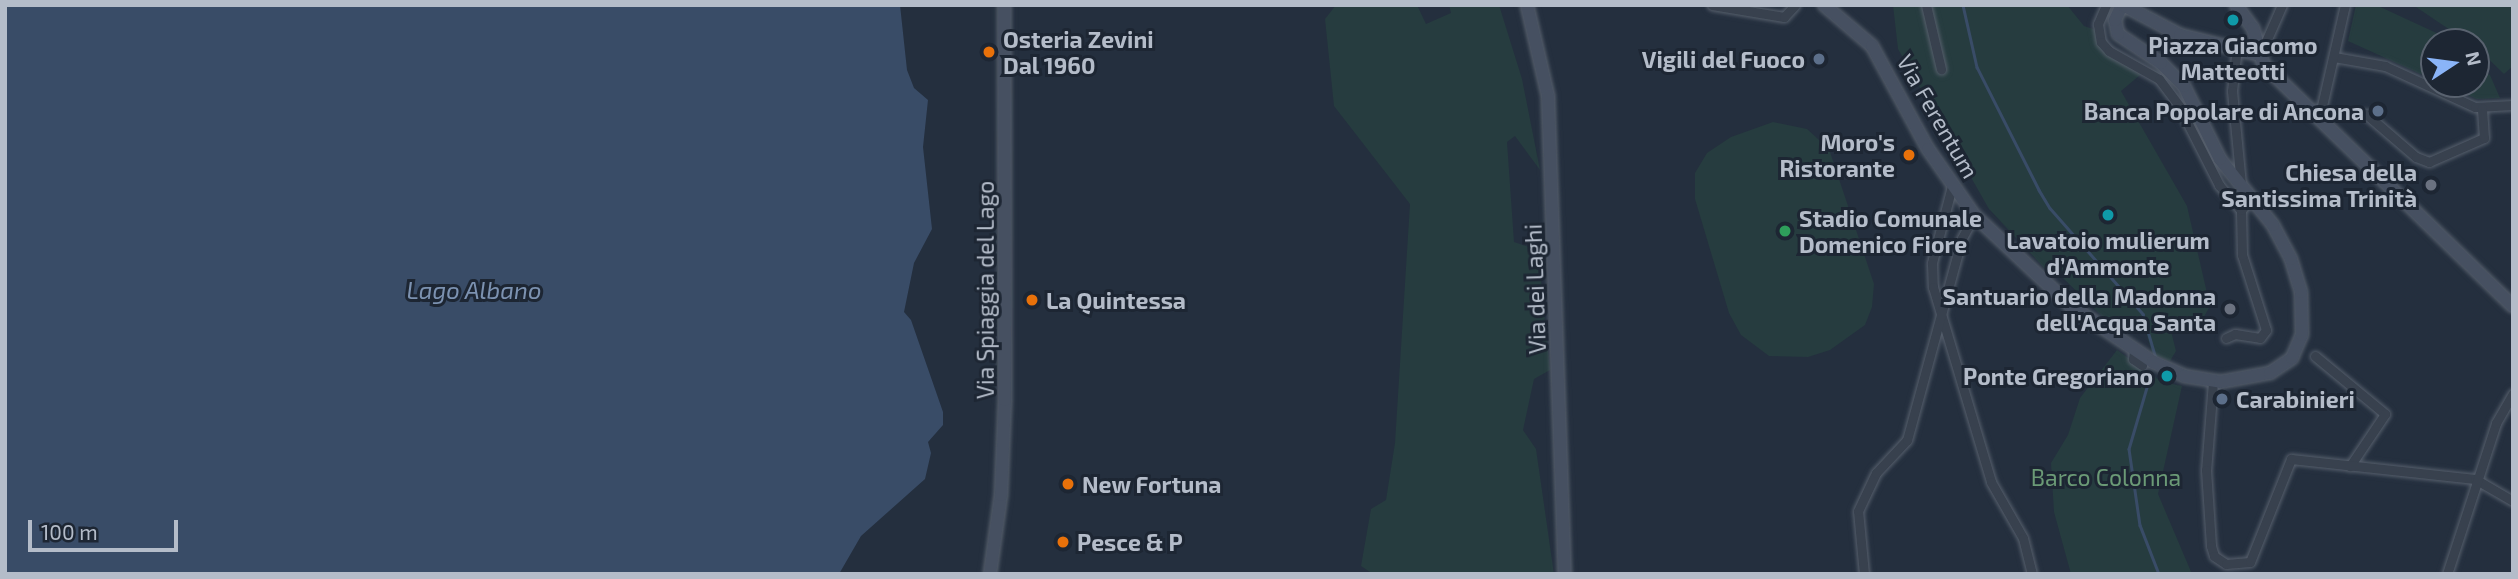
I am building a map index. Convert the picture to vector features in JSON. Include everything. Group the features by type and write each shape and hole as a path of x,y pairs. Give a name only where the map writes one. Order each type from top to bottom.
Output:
{"main road":[{"name":"Via Spiaggia del Lago","path":"990,574 1005,417 1004,5"},
{"name":"Via dei Laghi","path":"1527,5 1541,53 1548,96 1565,574"},
{"name":"Via Ferentum","path":"1824,5 1872,46 1952,186 1974,215 2062,298 2134,350 2168,370 2213,382 2250,378 2279,368 2295,354 2302,335 2302,298 2294,267 2276,230 2245,205 2241,189 2176,76 2118,34 2115,20 2122,5"},
{"path":"2122,5 2180,35 2237,47 2260,55"},
{"path":"2236,5 2253,28 2263,64 2513,306"}],"street":[{"path":"1712,5 1777,17 1784,17 1794,5"},
{"path":"1926,5 1941,69"},
{"path":"2106,5 2098,24 2101,42 2109,51 2159,79 2178,104 2220,185 2245,205 2242,255 2266,330 2260,338 2235,334 2226,338"},
{"path":"2260,55 2282,5"},
{"path":"2319,119 2337,57 2345,5"},
{"path":"2237,47 2232,91 2241,189"},
{"path":"2337,57 2385,66 2482,108 2513,105"},
{"path":"2366,114 2416,157 2429,162 2484,138 2482,108"},
{"path":"1952,186 1931,272 1989,474 2001,504 2023,538 2032,574"},
{"path":"1864,574 1858,510 1876,473 1907,440 1943,317 1962,238 1974,215"},
{"path":"2134,350 2133,359 2142,365"},
{"path":"2315,356 2385,414 2350,466"},
{"path":"2213,382 2206,470 2214,556 2226,564 2250,562 2291,459 2475,480 2513,501"},
{"path":"2447,574 2475,480 2496,423 2513,394"}],"green space":[{"path":"1336,5 1417,5 1426,24 1451,13 1449,5 1499,5 1522,79 1540,170 1515,136 1507,142 1514,242 1538,250 1550,370 1534,379 1523,430 1536,449 1554,574 1373,574 1361,566 1371,509 1386,500 1395,443 1410,204 1334,106 1325,19"},
{"path":"1893,5 2067,5 2084,26 2096,30 2100,44 2146,70 2121,91 2187,206 2210,306 2196,331 2169,323 2176,351 2170,361 2152,354 2144,324 2115,319 2111,325 2060,275 2049,273 1989,209 1898,49"},
{"path":"2356,5 2376,5 2426,28 2420,28 2420,74 2348,41"},
{"path":"2413,5 2513,5 2513,66 2504,74 2490,60 2490,28 2447,28"},
{"path":"2490,75 2500,98 2477,99 2475,98 2490,98"},
{"path":"1773,122 1807,129 1829,149 1874,284 1872,307 1865,325 1830,350 1808,357 1769,356 1741,335 1729,313 1695,199 1695,173 1707,153 1731,137"},
{"name":"Barco Colonna","path":"2117,350 2162,382 2182,386 2158,494 2192,574 2071,574 2054,512 2051,463 2068,435 2080,398"}],"water":[{"name":"Lago Albano","path":"5,5 900,5 907,70 914,88 928,100 923,147 932,229 914,263 904,312 911,320 943,412 943,425 928,442 931,453 925,479 861,536 839,574 5,574"}],"waterway":[{"path":"1963,5 1977,67 2039,190 2050,208 2143,314 2155,355"},
{"path":"2151,374 2129,449 2140,525 2159,574"}],"place":[{"name":"Piazza Giacomo Matteotti","path":"2233,20"},
{"name":"Osteria Zevini Dal 1960","path":"989,52"},
{"name":"Vigili del Fuoco","path":"1819,59"},
{"name":"Banca Popolare di Ancona","path":"2378,111"},
{"name":"Moro's Ristorante","path":"1909,155"},
{"name":"Chiesa della Santissima Trinità","path":"2431,185"},
{"name":"Lavatoio mulierum d’Ammonte","path":"2108,215"},
{"name":"Stadio Comunale Domenico Fiore","path":"1785,231"},
{"name":"La Quintessa","path":"1032,300"},
{"name":"Santuario della Madonna dell'Acqua Santa","path":"2230,309"},
{"name":"Ponte Gregoriano","path":"2167,376"},
{"name":"Carabinieri","path":"2222,399"},
{"name":"New Fortuna","path":"1068,484"},
{"name":"Pesce & P","path":"1063,542"}]}
